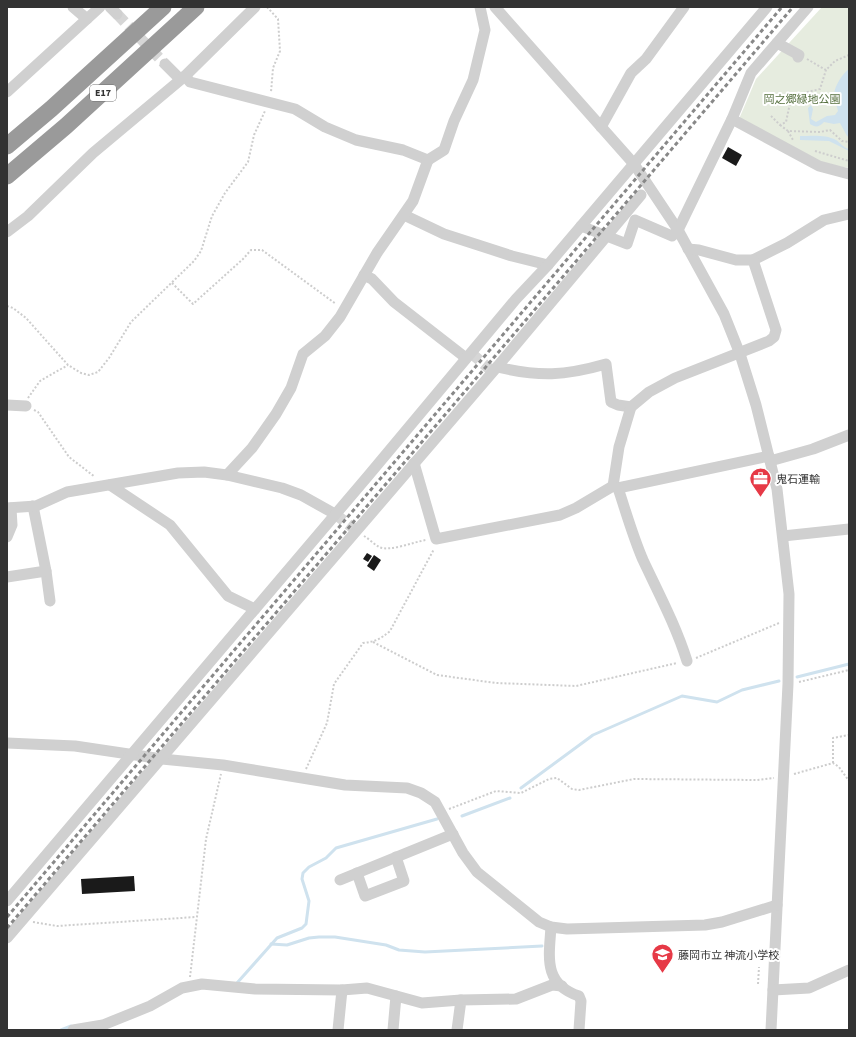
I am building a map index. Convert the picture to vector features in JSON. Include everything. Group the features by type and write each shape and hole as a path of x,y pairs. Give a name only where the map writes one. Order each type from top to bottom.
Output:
{"highway":[{"name":"E17","path":"7,146 51,109 163,7"},
{"name":"E17","path":"7,176 72,122 196,7"}],"street":[{"path":"73,7 87,19"},
{"path":"7,92 100,7"},
{"path":"7,232 28,216 92,153 182,78 255,7"},
{"path":"228,475 252,448 276,414 291,388 303,354 325,336 344,310 377,253 413,201 428,160 444,150 454,121 473,80 485,30 480,7"},
{"path":"494,7 634,164 678,230 724,314 740,354 770,458 784,536 789,594 788,684 771,1030"},
{"path":"602,127 631,73 646,59 684,7"},
{"path":"7,901 516,299 548,265 767,7"},
{"path":"581,226 627,244 635,220 672,236 678,230 732,120 751,73 808,7"},
{"path":"777,43 798,56"},
{"path":"165,64 182,78 190,82 295,109 325,128 356,140 403,150 428,160"},
{"path":"732,120 819,166 849,174"},
{"path":"7,938 497,367 641,195"},
{"path":"688,250 699,250 736,260 753,260 787,243 824,220 849,214"},
{"path":"404,215 444,234 512,256 548,265"},
{"path":"687,661 681,642 658,588 643,560 616,487 619,447 631,407 649,392 675,378 740,354 769,341 776,330 753,260"},
{"path":"364,275 372,279 394,302 466,358"},
{"path":"497,367 541,375 580,372 606,364 611,402 618,405 631,407"},
{"path":"7,405 26,406"},
{"path":"414,463 436,539 560,515 616,487 813,449 849,435"},
{"path":"7,537 12,525 9,508 33,506 66,492 178,473 204,472 228,475 282,488 301,495 335,514"},
{"path":"110,485 170,524 228,596 255,609"},
{"path":"33,506 46,570 50,601"},
{"path":"784,536 849,529"},
{"path":"7,577 46,570"},
{"path":"7,743 75,746 162,759 223,765 345,785 407,788 421,792 435,802 463,853 477,872 538,922 551,927 567,929 705,925 722,922 777,905"},
{"path":"340,880 453,834"},
{"path":"357,873 365,896 404,881 396,857"},
{"path":"551,927 549,965 554,978 562,986 579,996 581,1002 579,1030"},
{"path":"773,990 809,988 849,970"},
{"path":"73,1030 103,1025 150,1006 189,986 202,984 244,988 342,990 375,989 422,1003 461,1000 516,999 552,985 562,986"},
{"path":"338,1030 342,990"},
{"path":"393,1030 396,996"},
{"path":"457,1030 461,1000"}],"path":[{"path":"7,306 14,308 26,318 68,365 81,373 89,375 98,372 109,358 132,322 201,251 212,216 225,193 248,162 254,135 270,102 273,68 280,51 278,19 267,7"},
{"path":"780,125 786,122 790,103 796,95 820,89 826,70 835,61 849,55"},
{"path":"798,56 826,70"},
{"path":"771,116 788,131 795,142"},
{"path":"788,131 820,132 830,130 842,141 849,142"},
{"path":"812,150 849,161"},
{"path":"172,282 193,304 251,250 256,249 262,250 344,310"},
{"path":"68,365 40,381 34,388 26,406 38,412 69,457 88,473 110,485"},
{"path":"302,777 327,723 334,684 363,643 373,642 383,638 390,631 434,553 436,539 413,542 388,550 379,547 356,531"},
{"path":"373,642 437,675 496,683 576,686 687,661 705,655 776,623 789,621"},
{"path":"788,684 849,670"},
{"path":"833,763 833,738 849,735"},
{"path":"441,813 496,791 521,793 549,778 557,778 572,789 579,790 634,779 758,780 783,777 833,763 839,767 849,781"},
{"path":"189,986 206,839 223,765"},
{"path":"22,920 57,926 196,917"},
{"path":"758,984 759,967"}],"green space":[{"name":"岡之郷緑地公園","path":"822,7 849,7 849,168 819,163 739,119 756,79"}],"water":[{"path":"849,69 849,137 840,123 834,124 824,122 819,126 810,124 808,108 811,105 813,109 811,119 816,122 827,116 835,115 838,111 834,98 836,86"},
{"path":"800,136 832,138 849,149 849,151 829,141 800,140"}],"building":[{"path":"728,147 742,155 736,166 722,158"},
{"path":"367,553 372,556 368,562 363,559"},
{"path":"374,555 381,560 374,571 367,566"},
{"path":"134,876 135,891 82,894 81,879"}],"waterway":[{"path":"797,677 849,664"},
{"path":"521,788 593,735 682,696 717,702 742,690 779,681"},
{"path":"462,816 510,798"},
{"path":"237,983 277,938 302,928 306,924 309,901 302,879 303,873 309,867 326,858 336,848 437,819"},
{"path":"271,944 287,945 309,938 335,937 386,945 399,950 425,952 542,946"},
{"path":"61,1030 71,1026"}],"tunnel":[{"path":"117,14 165,64"},
{"path":"471,353 493,372"},
{"path":"335,514 357,531"}],"railway":[{"path":"7,917 782,7"},
{"path":"7,928 793,7"}],"place":[{"name":"鬼石運輸","path":"760,498"},
{"name":"藤岡市立 神流小学校","path":"663,974"}]}
